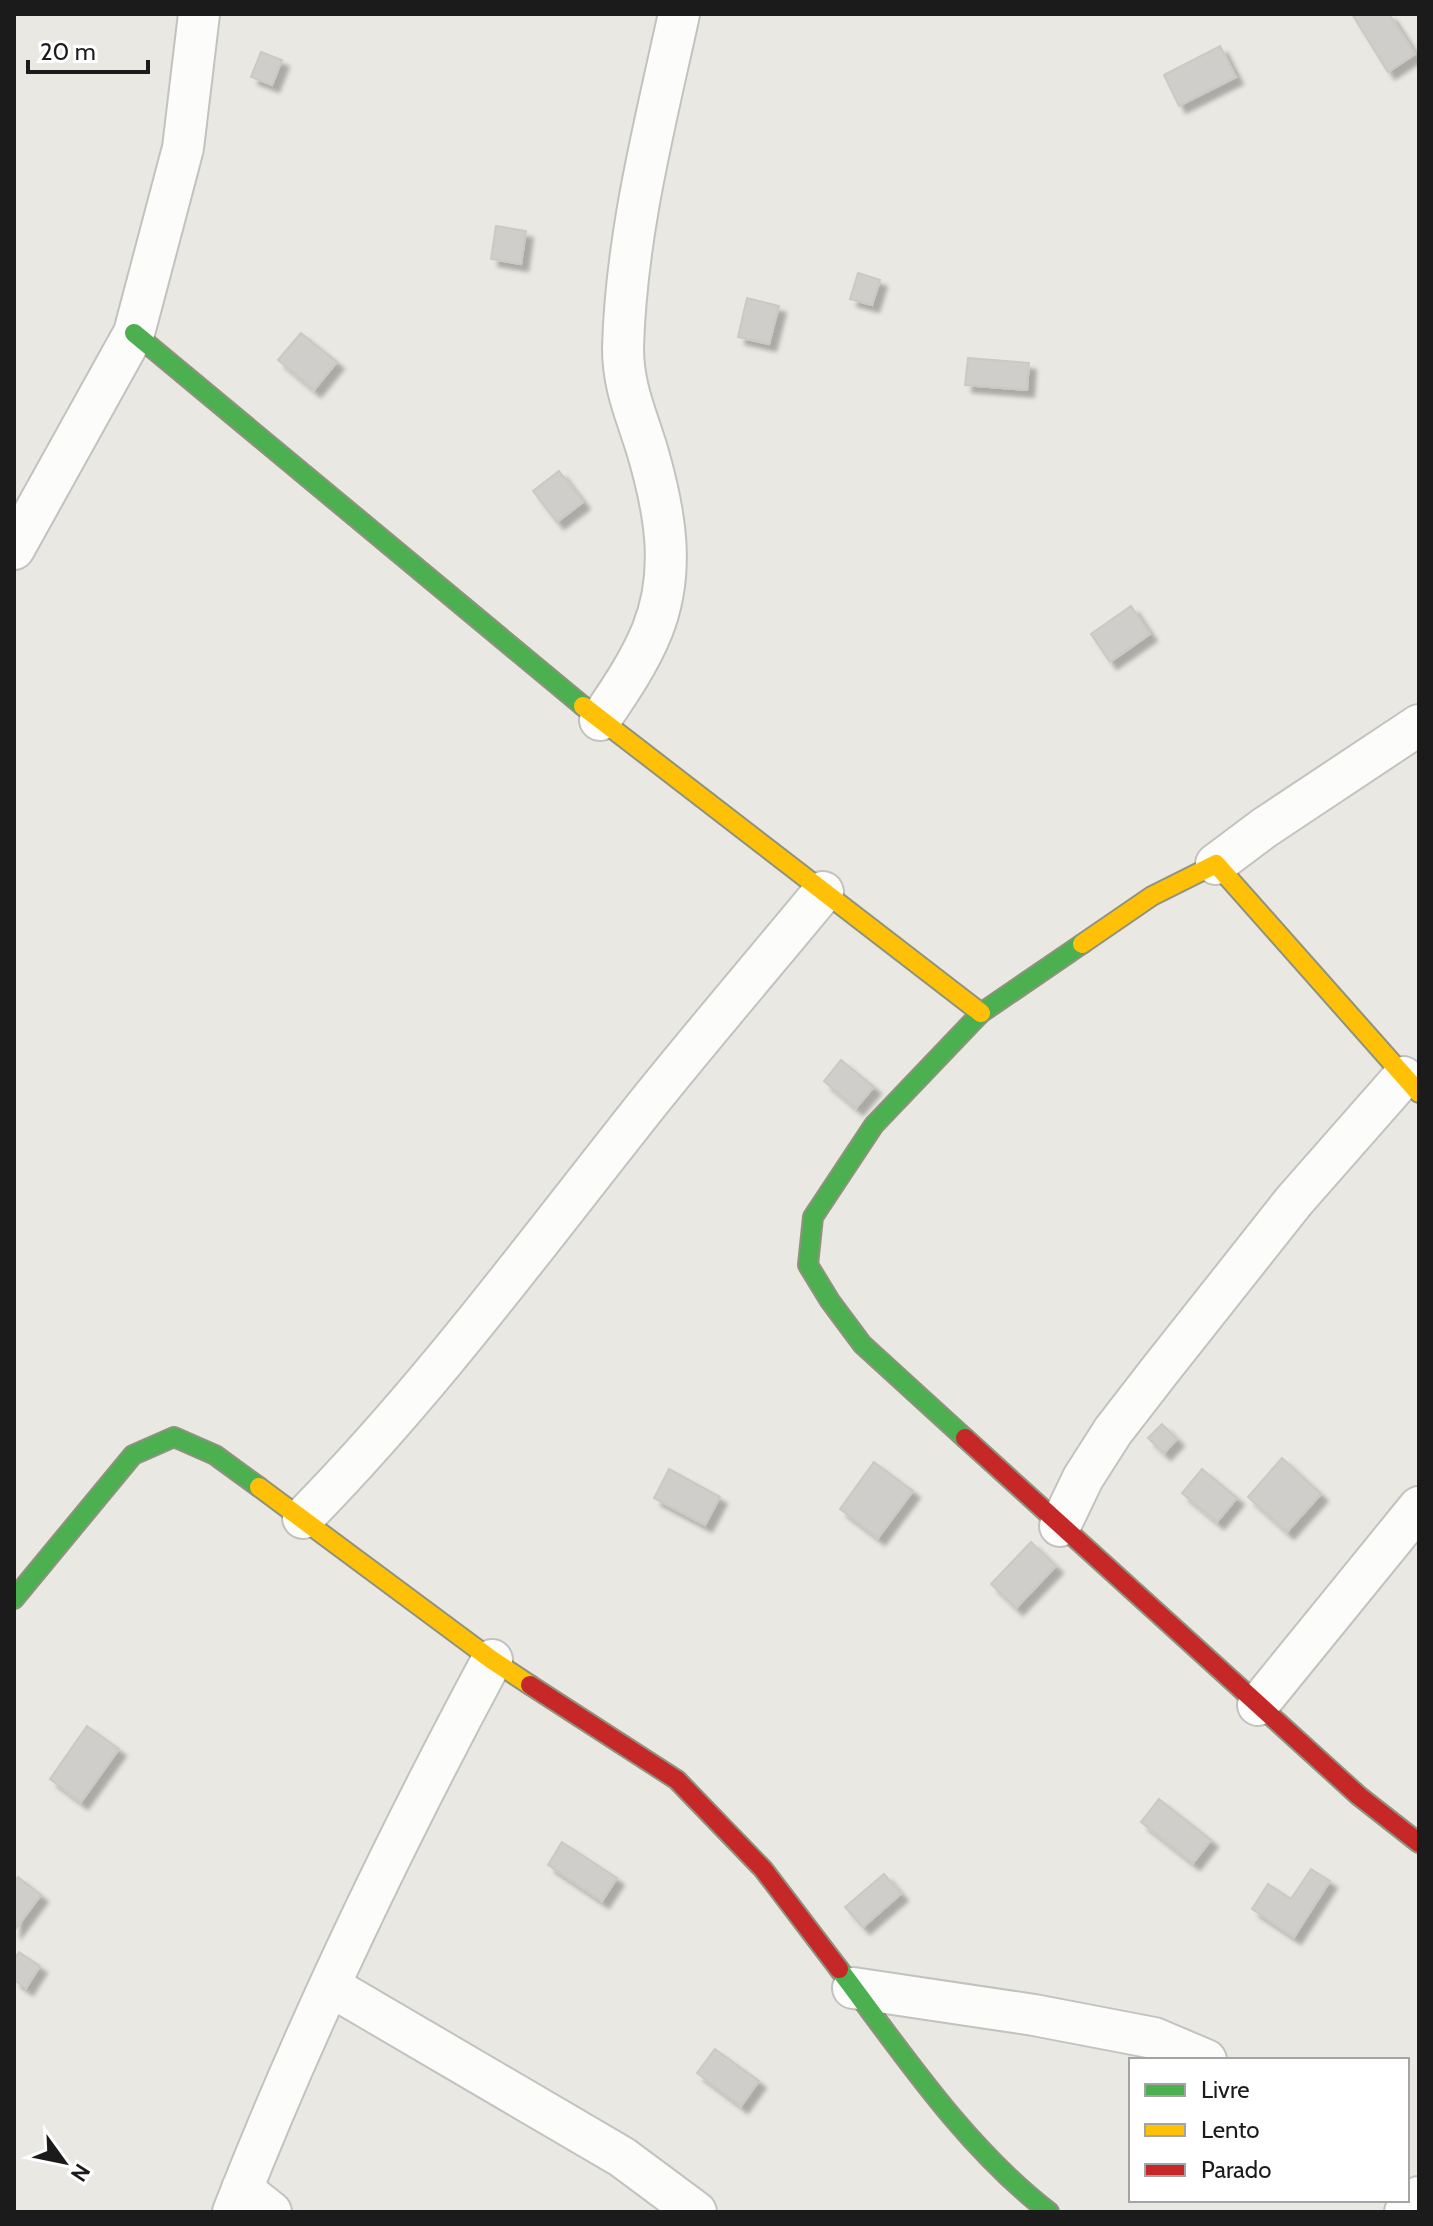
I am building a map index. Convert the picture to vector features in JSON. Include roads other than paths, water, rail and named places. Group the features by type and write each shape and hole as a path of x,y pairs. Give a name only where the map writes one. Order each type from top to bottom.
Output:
{"street":[{"path":"14,549 134,333 183,148 199,14"},
{"path":"600,720 633,669 652,631 664,588 667,540 658,490 627,393 623,353 624,314 636,217 679,14"},
{"path":"134,333 600,720 981,1013"},
{"path":"1419,725 1264,828 1216,864 1152,896 981,1013 874,1125 813,1217 808,1265 862,1344 1359,1796 1419,1843"},
{"path":"1060,1526 1083,1478 1113,1431 1294,1201 1411,1085 1216,864"},
{"path":"303,1518 360,1461 476,1323 649,1102 823,892"},
{"path":"14,1599 133,1455 174,1437 215,1455 492,1660 677,1780 763,1869 938,2101 1018,2188 1049,2212"},
{"path":"1258,1705 1419,1507"},
{"path":"248,2204 330,1986 429,1777 492,1660"},
{"path":"330,1986 622,2157 696,2212"},
{"path":"853,1988 1034,2015 1154,2038 1201,2058"}]}
